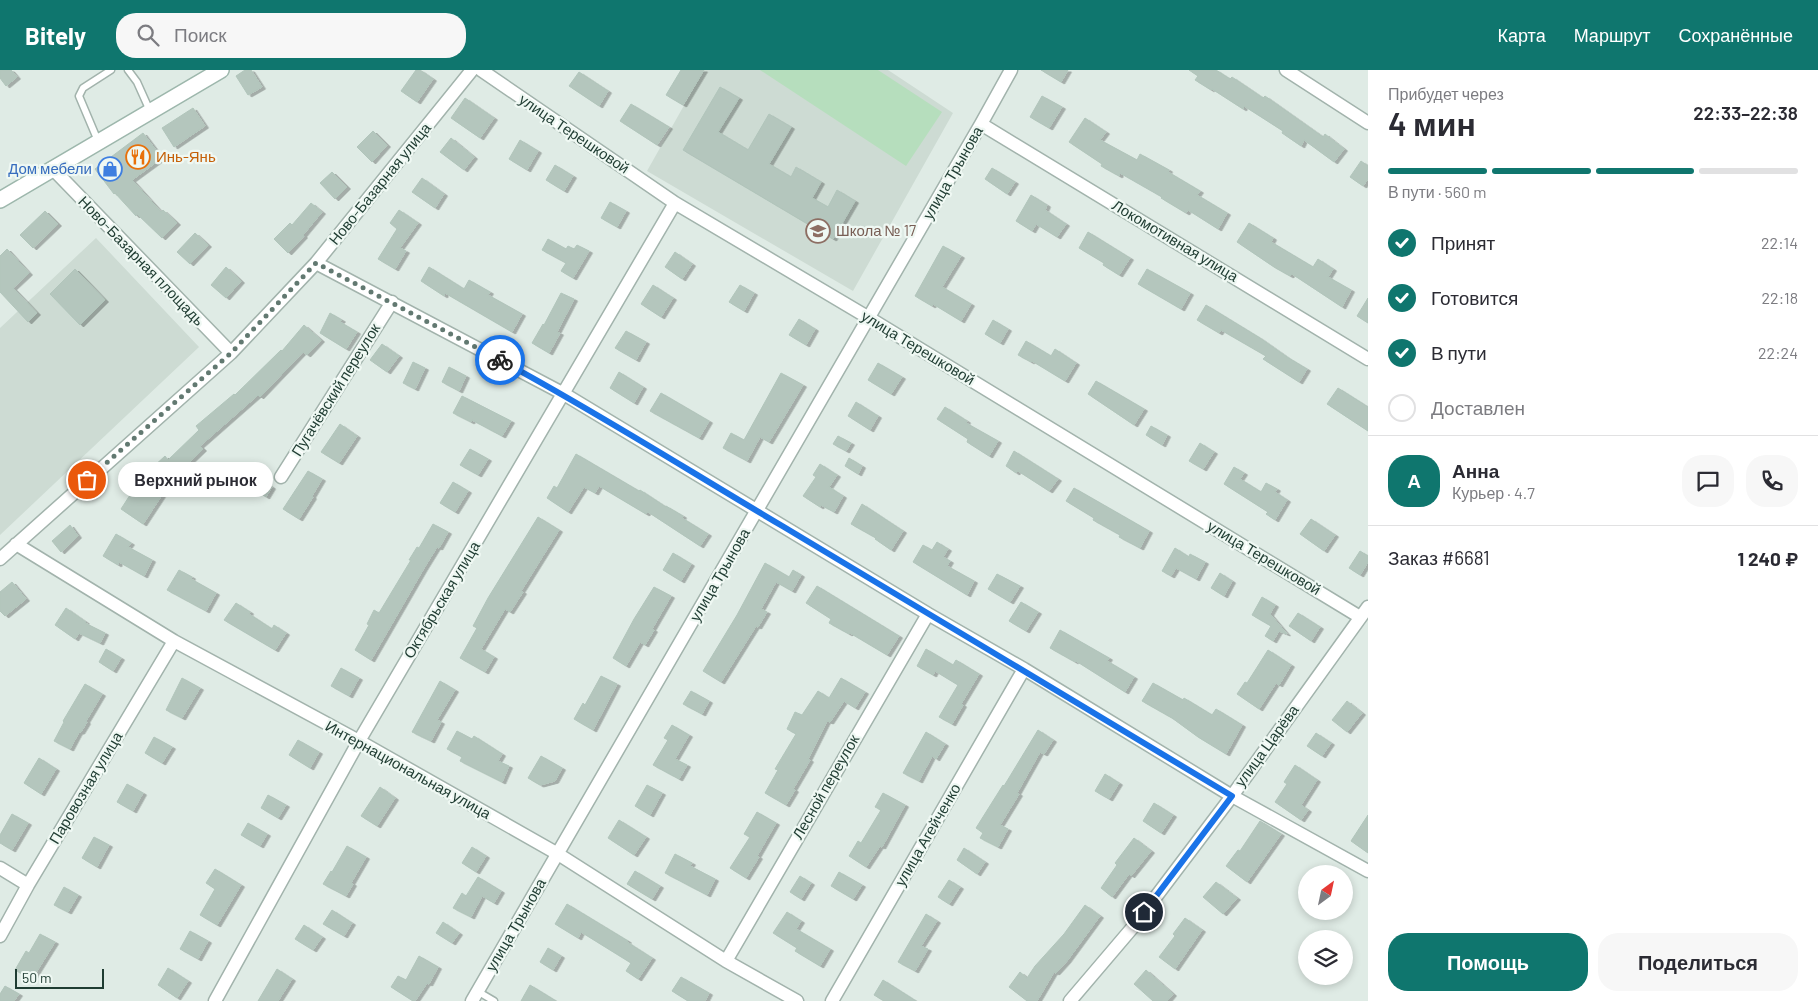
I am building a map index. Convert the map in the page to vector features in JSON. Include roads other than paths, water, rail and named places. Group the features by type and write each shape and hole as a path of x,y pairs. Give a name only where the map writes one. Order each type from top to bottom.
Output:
{"street":[{"path":"0,200 220,70"},
{"name":"Ново-Базарная улица","path":"0,559 231,353 316,263 472,70"},
{"name":"улица Терешковой","path":"481,70 675,203 1364,612"},
{"name":"улица Трынова","path":"474,996 869,318 1011,70"},
{"path":"1286,70 1368,123"},
{"name":"Локомотивная улица","path":"981,124 1368,359"},
{"name":"Ново-Базарная площадь","path":"52,168 231,353"},
{"name":"Октябрьская улица","path":"215,1001 359,741 675,203"},
{"path":"316,263 564,394 1232,796 1368,871"},
{"name":"Пугачёвский переулок","path":"281,477 392,302"},
{"name":"Интернациональная улица","path":"16,544 174,641 359,741 558,854 726,961 797,1001"},
{"name":"улица Царёва","path":"1070,1001 1133,927 1232,796 1364,612"},
{"name":"Лесной переулок","path":"726,961 928,614"},
{"name":"Паровозная улица","path":"0,936 28,885 174,641"},
{"name":"улица Агейченко","path":"832,1001 1024,670"},
{"path":"0,868 28,885"}],"lane":[{"path":"98,141 79,96 83,88 111,70"},
{"path":"128,70 137,82 150,111"},
{"path":"474,996 494,1001"}],"place":[{"name":"Инь-Янь","path":"138,157"},
{"name":"Дом мебели","path":"110,169"},
{"name":"Школа № 17","path":"818,231"},
{"name":"Верхний рынок","path":"87,480"}]}
